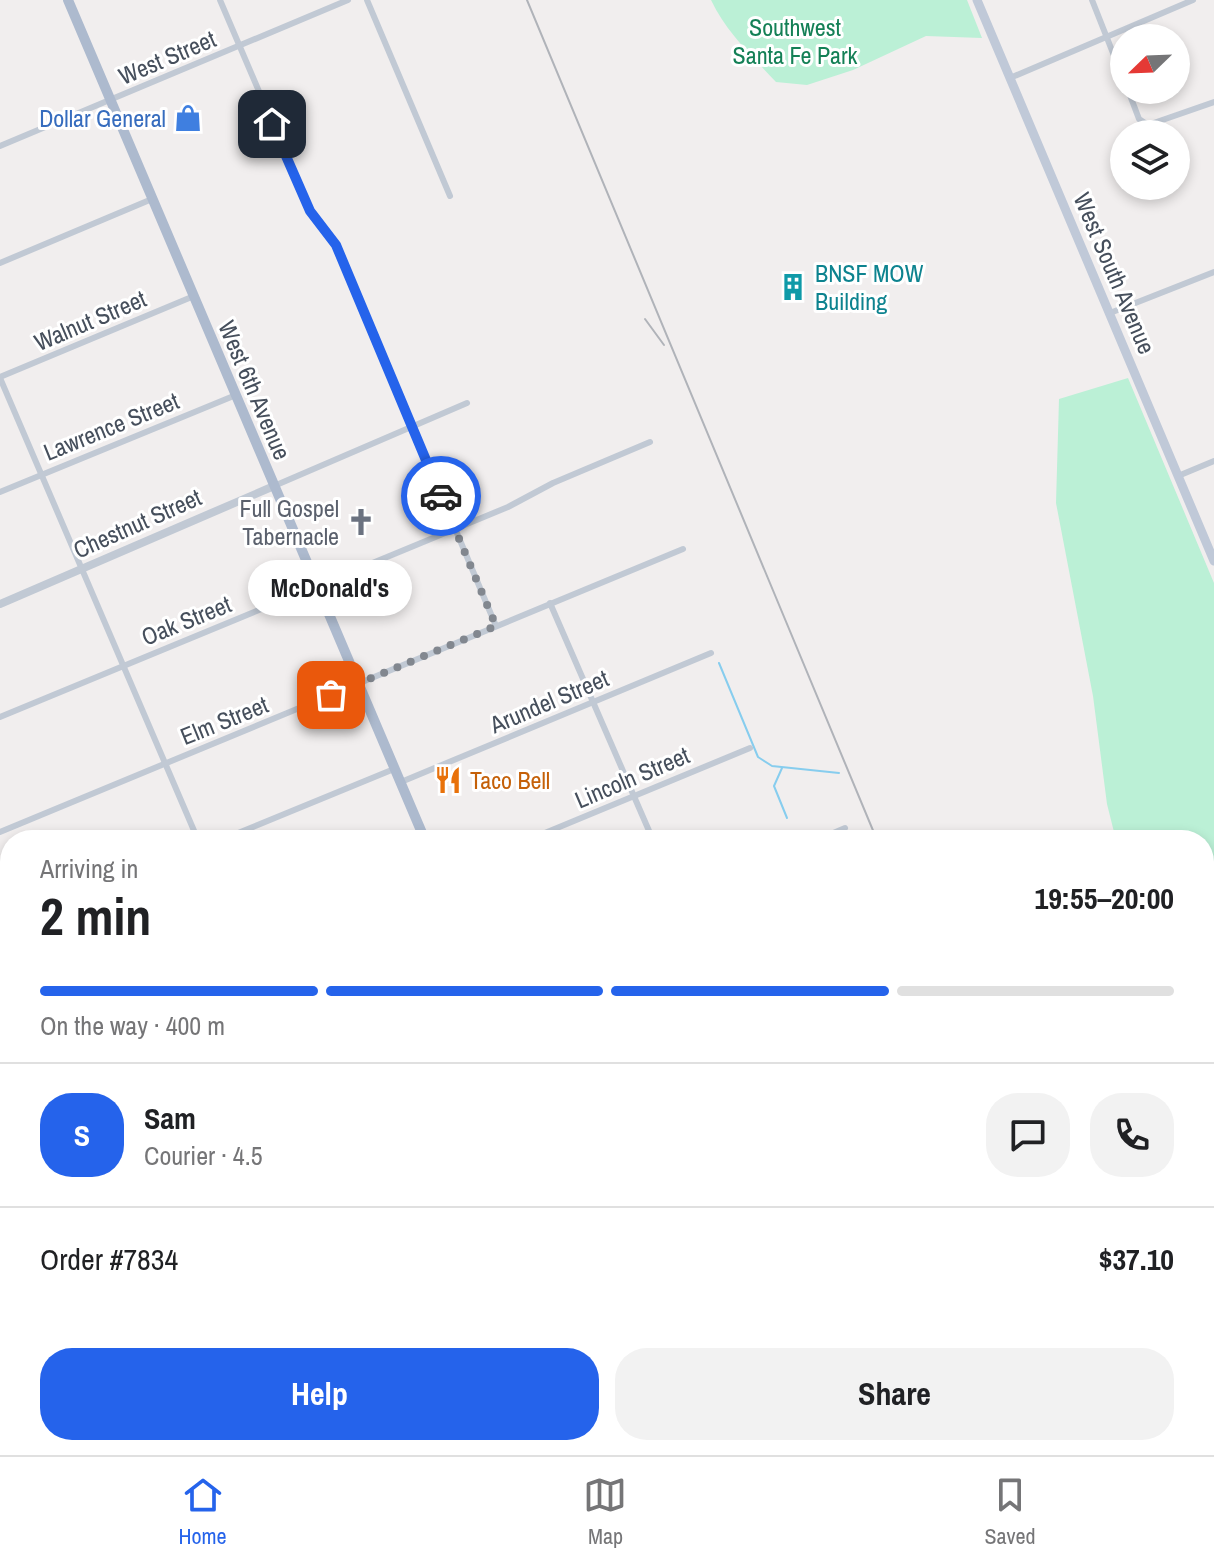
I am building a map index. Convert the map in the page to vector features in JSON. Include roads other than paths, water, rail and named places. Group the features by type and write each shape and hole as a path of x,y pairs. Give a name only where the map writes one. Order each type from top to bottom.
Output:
{"main road":[{"name":"West 6th Avenue","path":"68,0 421,830"},
{"name":"West South Avenue","path":"977,0 1213,559"}],"street":[{"path":"220,0 310,211 336,245 496,626"},
{"name":"West Street","path":"0,146 348,0"},
{"path":"367,0 450,196"},
{"path":"1092,0 1110,43"},
{"path":"1010,78 1193,0"},
{"path":"1133,104 1139,119 1148,125 1214,102"},
{"path":"0,263 152,199"},
{"path":"1110,313 1214,272"},
{"name":"Walnut Street","path":"0,378 194,296"},
{"path":"0,378 194,830"},
{"name":"Lawrence Street","path":"0,492 236,395"},
{"name":"Chestnut Street","path":"0,604 467,403"},
{"name":"Oak Street","path":"0,717 455,530 553,483 650,442"},
{"path":"1178,476 1214,461"},
{"name":"Elm Street","path":"5,830 683,549"},
{"path":"550,603 648,830"},
{"name":"Arundel Street","path":"400,782 711,653"},
{"name":"Lincoln Street","path":"552,830 750,748"},
{"path":"245,830 394,769"},
{"path":"840,830 845,828"}],"waterway":[{"path":"719,663 758,757 772,766 839,773"},
{"path":"782,768 774,786 787,818"}],"railway":[{"path":"527,0 873,830"},
{"path":"645,319 664,345"}],"place":[{"name":"Dollar General","path":"188,118"},
{"name":"BNSF MOW Building","path":"793,287"},
{"name":"Full Gospel Tabernacle","path":"361,522"},
{"name":"McDonald's","path":"331,695"},
{"name":"Taco Bell","path":"448,780"}],"park label":[{"name":"Southwest Santa Fe Park","path":"795,41"}]}
